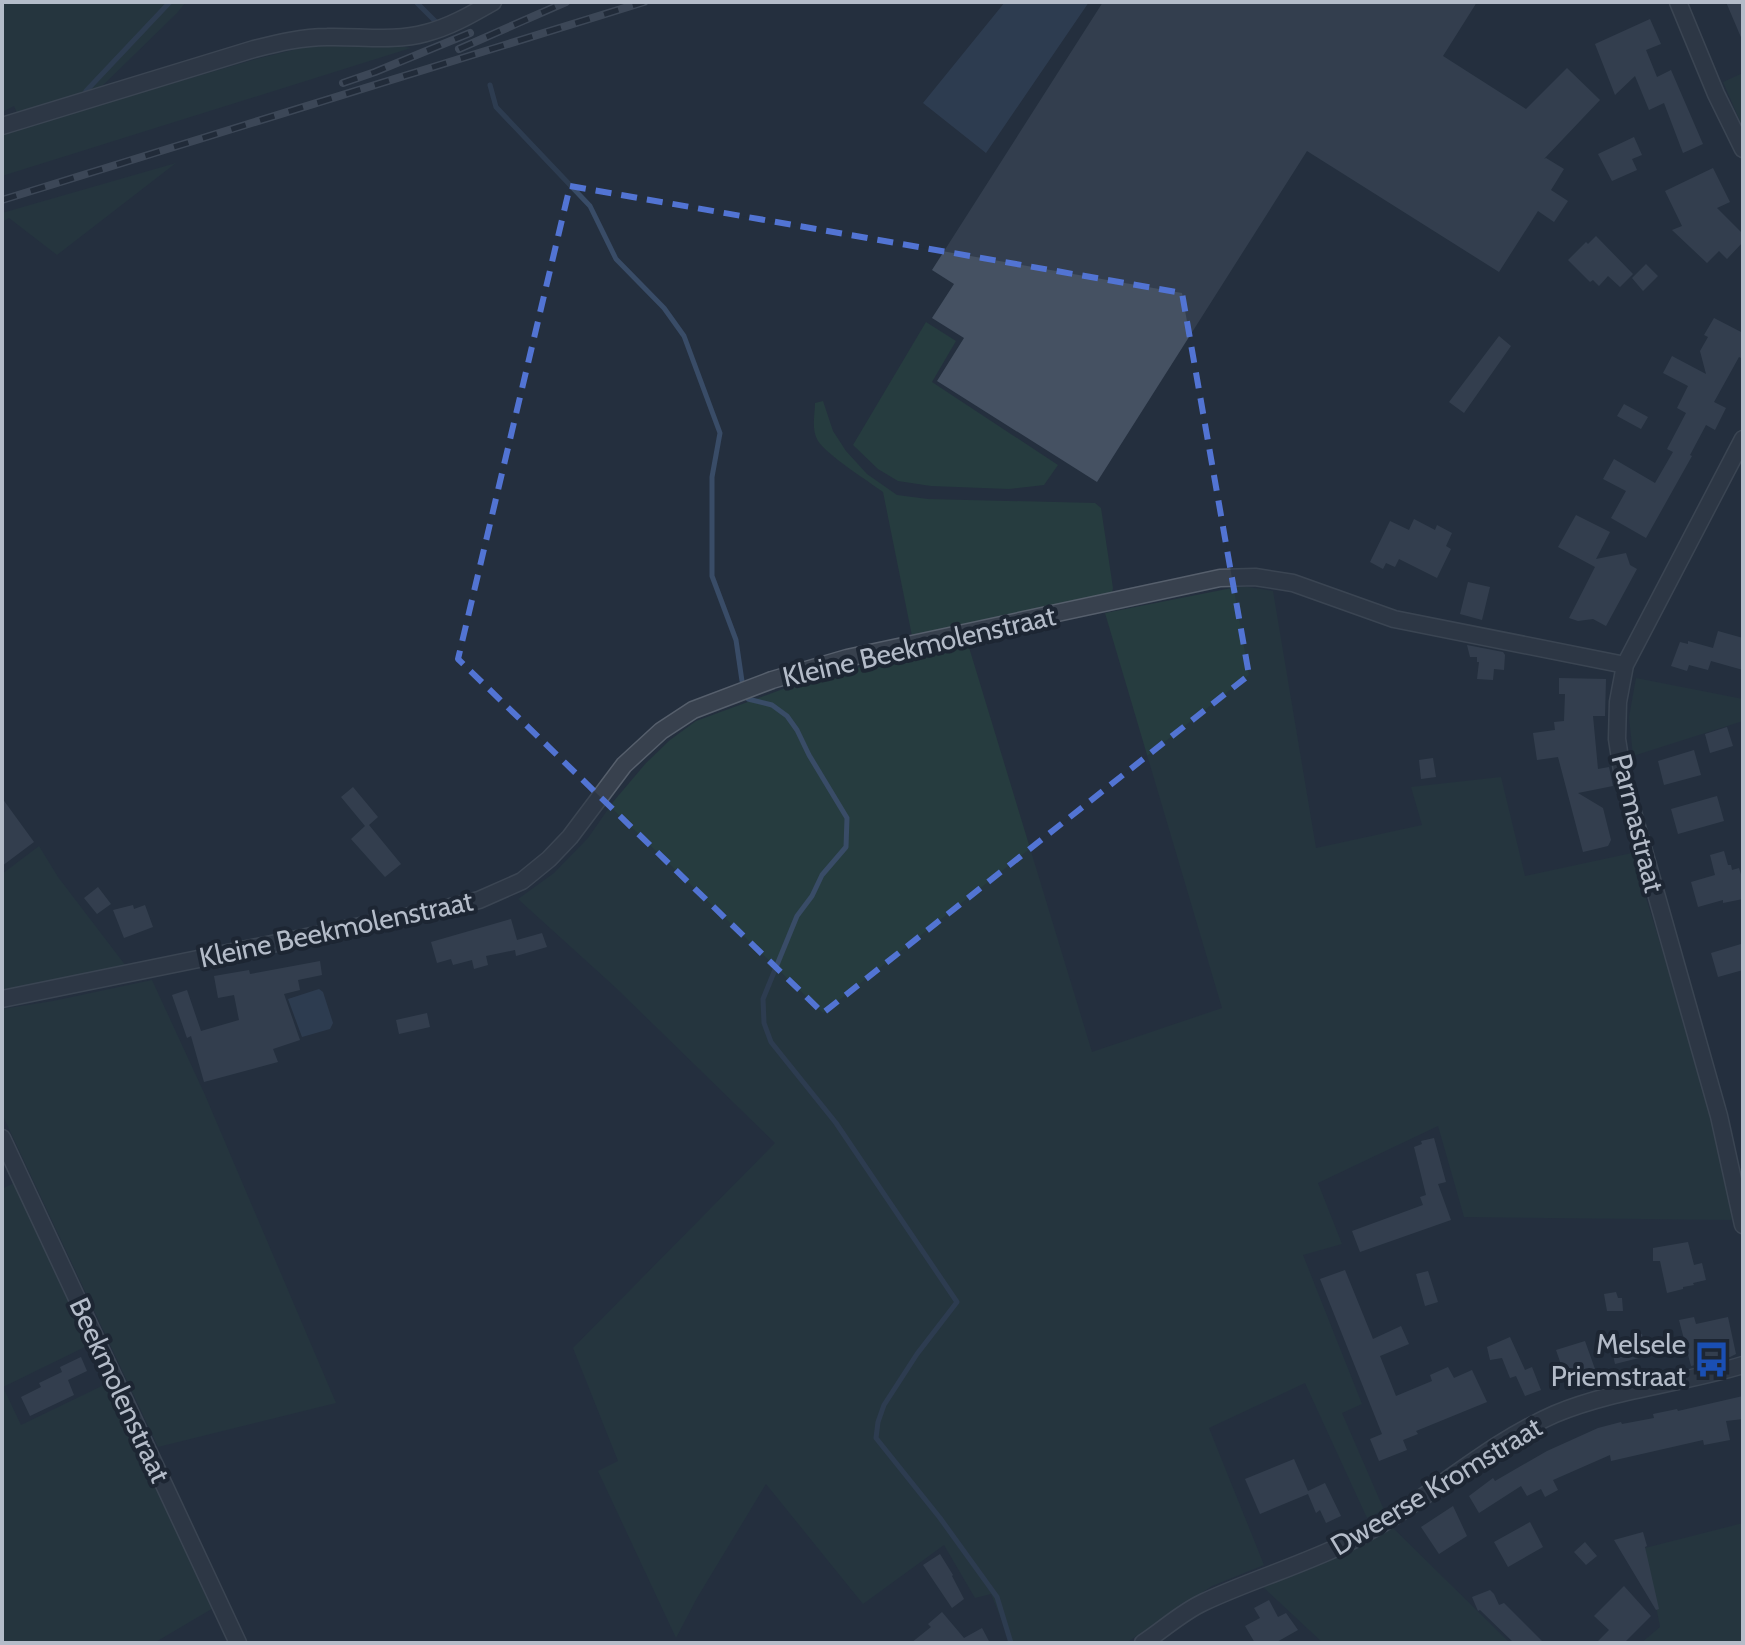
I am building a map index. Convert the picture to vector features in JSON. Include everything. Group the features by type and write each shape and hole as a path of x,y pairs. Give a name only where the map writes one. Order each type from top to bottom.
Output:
{"street":[{"path":"2,126 294,39 404,38 427,33 463,19 493,2"},
{"path":"1678,2 1716,94 1743,149"},
{"name":"Parmastraat","path":"1743,439 1625,665 1618,702 1617,739 1623,777 1719,1116 1743,1225"},
{"name":"Kleine Beekmolenstraat","path":"2,999 479,900 522,881 549,859 570,837 624,765 661,731 693,710 772,680 847,658 1220,578 1255,577 1293,583 1394,619 1625,665"},
{"name":"Beekmolenstraat","path":"2,1138 238,1643"},
{"name":"Dweerse Kromstraat","path":"1143,1643 1201,1604 1357,1538 1507,1438 1556,1414 1629,1392 1743,1365"}],"highlighted area":[{"path":"570,186 1182,293 1249,675 823,1013 458,659"}],"green space":[{"path":"2,2 186,2 94,94 19,117 14,106 2,112"},
{"path":"309,46 411,48 2,176 2,133"},
{"path":"1743,73 1743,128 1723,82"},
{"path":"176,163 57,255 9,218 2,222 2,213"},
{"path":"926,322 956,341 932,382 1058,465 1044,485 1009,489 931,486 898,481 878,469 853,445"},
{"path":"823,401 833,431 846,451 867,474 897,495 928,499 1095,503 1101,508 1113,588 1111,597 912,636 883,492 818,441 814,427 815,403"},
{"path":"1242,586 1273,591 1316,848 1422,825 1411,787 1501,777 1525,876 1632,853 1697,1061 1735,1220 1464,1217 1438,1126 1318,1183 1342,1244 1303,1255 1362,1404 1342,1413 1384,1510 1367,1518 1305,1383 1209,1428 1264,1565 1212,1586 1126,1643 1011,1643 991,1594 975,1598 944,1545 863,1604 766,1484 676,1638 598,1471 618,1461 573,1348 775,1143 615,987 518,899 554,873 588,838 646,763 696,721 802,682 968,644 1092,1052 1222,1008 1105,613"},
{"path":"1636,678 1743,699 1743,721 1633,756 1629,717"},
{"path":"39,846 58,877 129,970 2,994 2,874"},
{"path":"152,980 205,1095 336,1403 158,1447 2,1114 2,1009"},
{"path":"16,1182 93,1343 3,1387 21,1425 108,1383 215,1607 154,1643 2,1643 2,1189"},
{"path":"1743,1523 1743,1643 1641,1643 1660,1627 1645,1548"},
{"path":"1391,1526 1510,1643 1323,1643 1263,1587"}],"water":[{"path":"1005,2 1089,2 986,153 923,103"},
{"path":"319,989 323,992 333,1023 330,1029 302,1037 288,999"}],"building":[{"path":"1103,2 1477,2 1443,56 1526,109 1567,68 1600,100 1544,159 1564,169 1551,190 1568,201 1554,222 1538,211 1499,272 1307,151 1097,482 937,381 964,338 932,318 954,284 932,270"},
{"path":"1726,2 1743,2 1743,42"},
{"path":"1650,19 1661,44 1646,50 1657,77 1671,70 1703,144 1683,153 1664,103 1649,110 1635,76 1615,95 1595,44"},
{"path":"1634,137 1642,155 1632,159 1637,170 1612,181 1598,154"},
{"path":"1713,168 1730,202 1717,208 1743,234 1743,242 1727,259 1719,251 1707,263 1672,230 1682,226 1665,191"},
{"path":"1596,236 1633,274 1620,287 1608,276 1599,286 1593,280 1590,282 1568,260"},
{"path":"1646,264 1658,276 1643,291 1632,278"},
{"path":"1714,318 1743,333 1743,359 1739,357 1714,402 1726,408 1715,430 1706,425 1646,538 1611,518 1626,491 1603,479 1614,459 1655,483 1673,452 1667,449 1686,413 1677,408 1688,386 1663,373 1672,356 1706,374 1700,351 1708,337 1704,335"},
{"path":"1499,336 1511,346 1464,413 1449,402"},
{"path":"1624,404 1648,417 1641,429 1617,416"},
{"path":"1576,515 1610,532 1596,559 1626,553 1630,565 1637,569 1606,626 1593,619 1578,621 1569,618 1595,567 1558,547"},
{"path":"1414,519 1435,530 1437,525 1452,533 1446,546 1451,549 1437,578 1399,559 1395,567 1386,563 1383,569 1370,562 1390,521 1409,530"},
{"path":"1468,582 1490,587 1482,620 1460,614"},
{"path":"1718,631 1743,638 1743,670 1711,661 1708,670 1689,665 1687,671 1671,666 1680,642 1688,644 1688,641 1713,648"},
{"path":"1467,645 1503,652 1504,670 1494,669 1493,680 1477,679 1479,662 1477,657 1470,657"},
{"path":"1559,678 1606,679 1605,716 1593,716 1598,769 1609,767 1613,786 1578,793 1603,808 1611,840 1608,846 1583,852 1558,757 1537,760 1533,733 1555,730 1554,722 1564,721 1565,694 1559,694"},
{"path":"1727,727 1733,746 1710,753 1705,734"},
{"path":"1694,750 1701,775 1664,785 1658,761"},
{"path":"1433,758 1436,777 1421,779 1419,760"},
{"path":"353,787 378,817 369,825 401,864 385,877 351,839 365,826 341,797"},
{"path":"1717,796 1724,821 1678,834 1671,809"},
{"path":"2,798 34,842 2,866"},
{"path":"1724,851 1732,870 1739,868 1743,899 1723,903 1723,900 1698,907 1691,882 1715,875 1710,855"},
{"path":"98,887 111,904 97,914 84,898"},
{"path":"133,905 134,909 145,905 153,927 124,938 113,910"},
{"path":"511,919 517,940 542,933 547,947 516,956 515,950 486,956 488,965 474,969 472,960 453,965 451,959 437,963 431,942"},
{"path":"1741,944 1743,970 1718,977 1711,953"},
{"path":"320,961 322,975 298,980 300,990 284,994 300,1040 273,1049 278,1062 204,1082 191,1036 187,1038 172,995 187,990 201,1031 239,1020 234,995 218,998 214,976 249,970 250,974"},
{"path":"427,1013 430,1027 399,1034 396,1020"},
{"path":"1434,1138 1446,1182 1438,1184 1451,1220 1360,1252 1352,1231 1423,1205 1420,1197 1426,1195 1414,1147 1422,1144 1421,1141"},
{"path":"1688,1242 1694,1265 1702,1263 1706,1280 1667,1293 1660,1261 1653,1261 1653,1248"},
{"path":"1345,1270 1373,1339 1401,1326 1409,1344 1380,1356 1396,1396 1432,1381 1430,1375 1448,1367 1454,1378 1472,1370 1487,1402 1416,1431 1418,1434 1403,1440 1407,1450 1379,1461 1370,1439 1382,1434 1320,1279"},
{"path":"1428,1271 1438,1302 1425,1306 1416,1274"},
{"path":"1616,1292 1618,1298 1622,1298 1623,1311 1607,1311 1604,1294"},
{"path":"1694,1317 1696,1324 1728,1317 1736,1354 1691,1366 1679,1320"},
{"path":"1642,1334 1647,1356 1615,1364 1610,1341"},
{"path":"1510,1337 1525,1370 1532,1367 1541,1390 1525,1396 1516,1376 1510,1378 1502,1358 1490,1360 1487,1347"},
{"path":"1585,1341 1595,1369 1566,1379 1556,1350"},
{"path":"81,1357 87,1371 68,1380 74,1395 30,1416 21,1397 41,1387 39,1383 62,1372 60,1367"},
{"path":"1743,1396 1743,1419 1726,1421 1730,1440 1704,1445 1703,1440 1611,1461 1610,1455 1553,1480 1558,1490 1545,1497 1541,1489 1527,1496 1521,1486 1479,1513 1469,1496 1493,1478 1495,1481 1547,1451 1598,1428"},
{"path":"1294,1459 1308,1491 1325,1483 1341,1516 1326,1523 1320,1510 1316,1513 1308,1494 1260,1514 1245,1479"},
{"path":"1453,1506 1467,1536 1439,1554 1421,1527"},
{"path":"1530,1522 1543,1547 1508,1567 1494,1542"},
{"path":"1643,1532 1659,1609 1656,1610 1614,1540"},
{"path":"1585,1542 1597,1556 1586,1565 1574,1552"},
{"path":"940,1554 964,1599 952,1608 923,1565"},
{"path":"1624,1586 1651,1616 1624,1643 1596,1643 1609,1630 1594,1616"},
{"path":"1490,1590 1499,1605 1504,1603 1544,1643 1514,1643 1478,1611 1472,1597"},
{"path":"1269,1600 1278,1617 1286,1613 1298,1630 1275,1643 1255,1643 1245,1626 1260,1618 1254,1608"},
{"path":"942,1612 964,1638 982,1628 990,1643 911,1643 931,1627 928,1624"}],"waterway":[{"path":"86,91 170,2"},
{"path":"416,2 436,22"},
{"path":"490,85 496,107 590,206 616,259 664,308 684,336 720,433 712,477 712,576 736,640 742,681"},
{"path":"748,699 772,705 787,716 847,818 846,847 822,875 797,916 763,999 764,1023 771,1042 836,1123 957,1302 917,1354 884,1405 876,1438 940,1518 997,1597 1011,1643"}],"railway":[{"path":"459,49 566,2"},
{"path":"2,200 644,2"},
{"path":"343,83 470,33"}],"place":[{"name":"Melsele Priemstraat","path":"1712,1360"}]}
